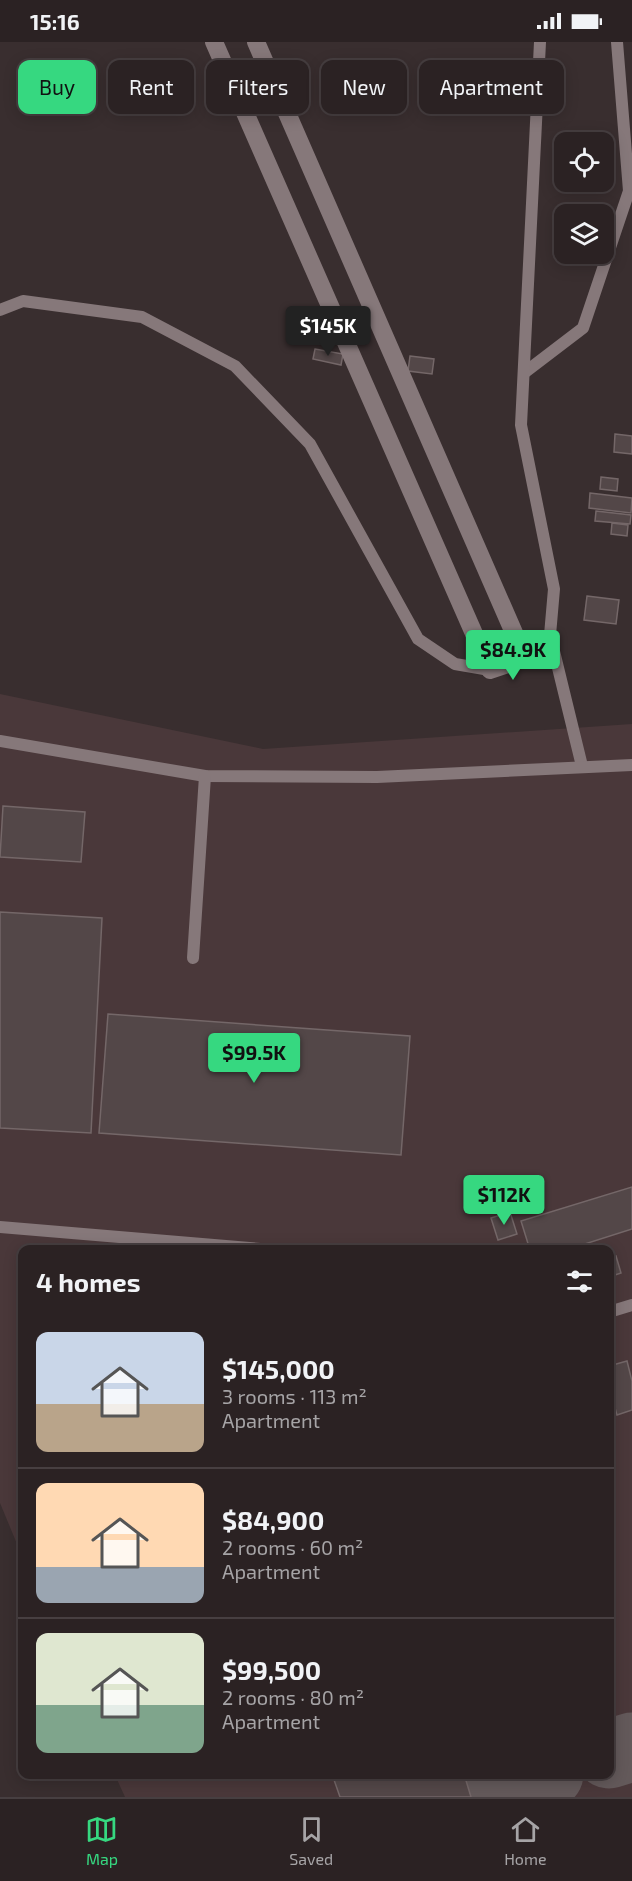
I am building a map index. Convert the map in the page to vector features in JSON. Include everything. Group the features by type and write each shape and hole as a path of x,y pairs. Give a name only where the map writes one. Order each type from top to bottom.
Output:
{"street":[{"path":"214,42 490,670 525,658 256,42"}],"lane":[{"path":"540,42 521,424 554,589 550,635 582,766"},
{"path":"524,373 583,328 629,191 617,42"},
{"path":"0,310 23,301 142,317 235,366 310,444 418,639 455,664 490,670"},
{"path":"525,658 550,635"},
{"path":"0,741 205,776 377,777 632,765"},
{"path":"193,958 205,776"},
{"path":"0,1227 214,1245"},
{"path":"614,1310 632,1305"}],"shaded area":[{"path":"0,694 263,749 632,724 632,1797 125,1797 117,1779 614,1779 614,1245 18,1245 18,1546 0,1503"}],"building":[{"path":"315,349 343,354 341,365 313,359"},
{"path":"410,356 434,359 432,374 408,371"},
{"path":"615,434 632,436 632,454 614,452"},
{"path":"601,477 618,479 617,491 600,489"},
{"path":"590,493 632,498 631,513 589,508"},
{"path":"596,511 631,515 630,524 595,521"},
{"path":"612,523 628,525 627,536 611,534"},
{"path":"587,596 619,600 616,624 584,620"},
{"path":"3,806 85,812 81,862 0,857"},
{"path":"0,912 102,918 91,1133 0,1128"},
{"path":"108,1014 410,1036 401,1155 99,1133"},
{"path":"632,1187 632,1229 582,1245 528,1245 521,1221"},
{"path":"510,1212 517,1234 498,1240 491,1218"},
{"path":"616,1256 621,1273 614,1275 614,1257"},
{"path":"627,1361 632,1381 632,1410 617,1415 614,1404 614,1365"},
{"path":"334,1779 466,1779 471,1797 340,1797"}],"taxiway":[{"path":"614,1752 632,1747"},
{"path":"489,1795 535,1779"}]}
